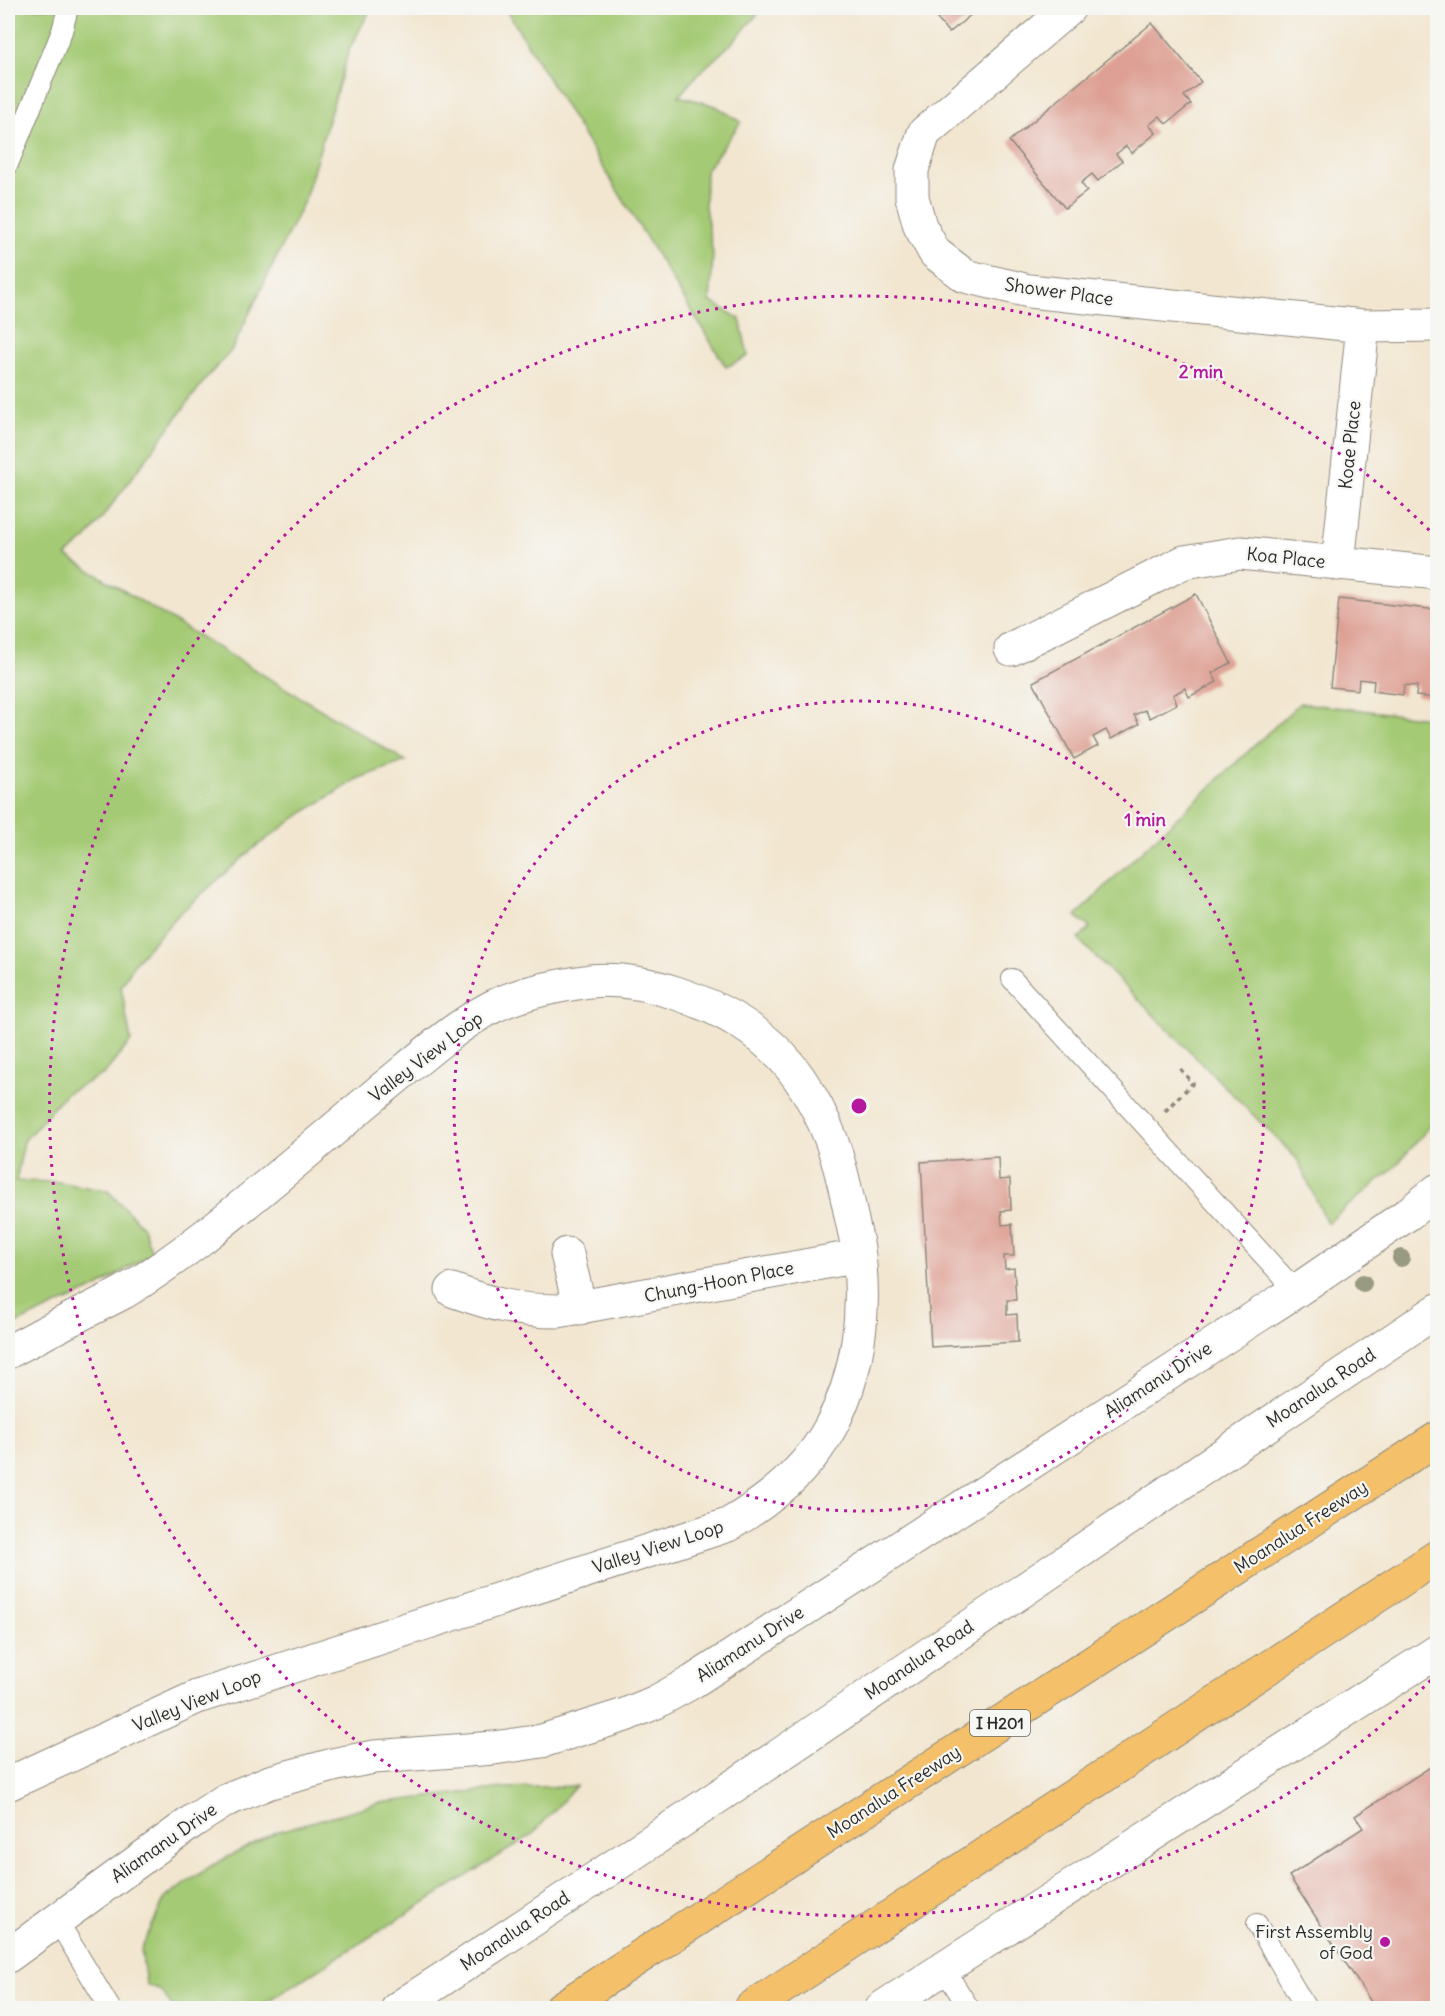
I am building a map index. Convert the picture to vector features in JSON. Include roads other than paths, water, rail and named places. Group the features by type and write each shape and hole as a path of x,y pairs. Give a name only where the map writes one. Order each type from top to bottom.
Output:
{"highway":[{"name":"Moanalua Freeway","path":"561,2008 1437,1438"},
{"path":"751,2008 1437,1556"}],"street":[{"name":"Shower Place","path":"1069,8 924,133 912,170 912,197 920,226 935,253 965,276 1029,291 1363,326 1437,325"},
{"name":"Koae Place","path":"1338,564 1363,326"},
{"name":"Koa Place","path":"1011,649 1184,562 1240,553 1437,573"},
{"name":"Valley View Loop","path":"8,1352 123,1292 201,1238 401,1073 460,1028 492,1008 525,994 596,980 633,982 703,1002 738,1021 766,1042 798,1076 830,1133 841,1167 859,1256 861,1309 858,1341 852,1372 842,1402 830,1428 808,1458 785,1484 758,1508 728,1525 197,1696 8,1784"},
{"name":"Aliamanu Drive","path":"8,1956 193,1821 226,1800 270,1782 337,1764 374,1757 494,1748 542,1741 625,1715 656,1702 692,1682 1296,1290 1408,1214 1437,1190"},
{"path":"567,1254 580,1308"},
{"name":"Chung-Hoon Place","path":"452,1290 495,1305 515,1309 558,1311 859,1256"},
{"name":"Moanalua Road","path":"398,2008 818,1729 1437,1310"},
{"path":"882,2008 1173,1823 1437,1651"}],"lane":[{"path":"8,164 62,31 68,8"},
{"path":"1012,979 1296,1290"},
{"path":"57,1920 110,2008"},
{"path":"1257,1924 1306,2008"},
{"path":"944,1969 969,2008"}],"place":[{"name":"First Assembly of God","path":"1385,1942"}]}
